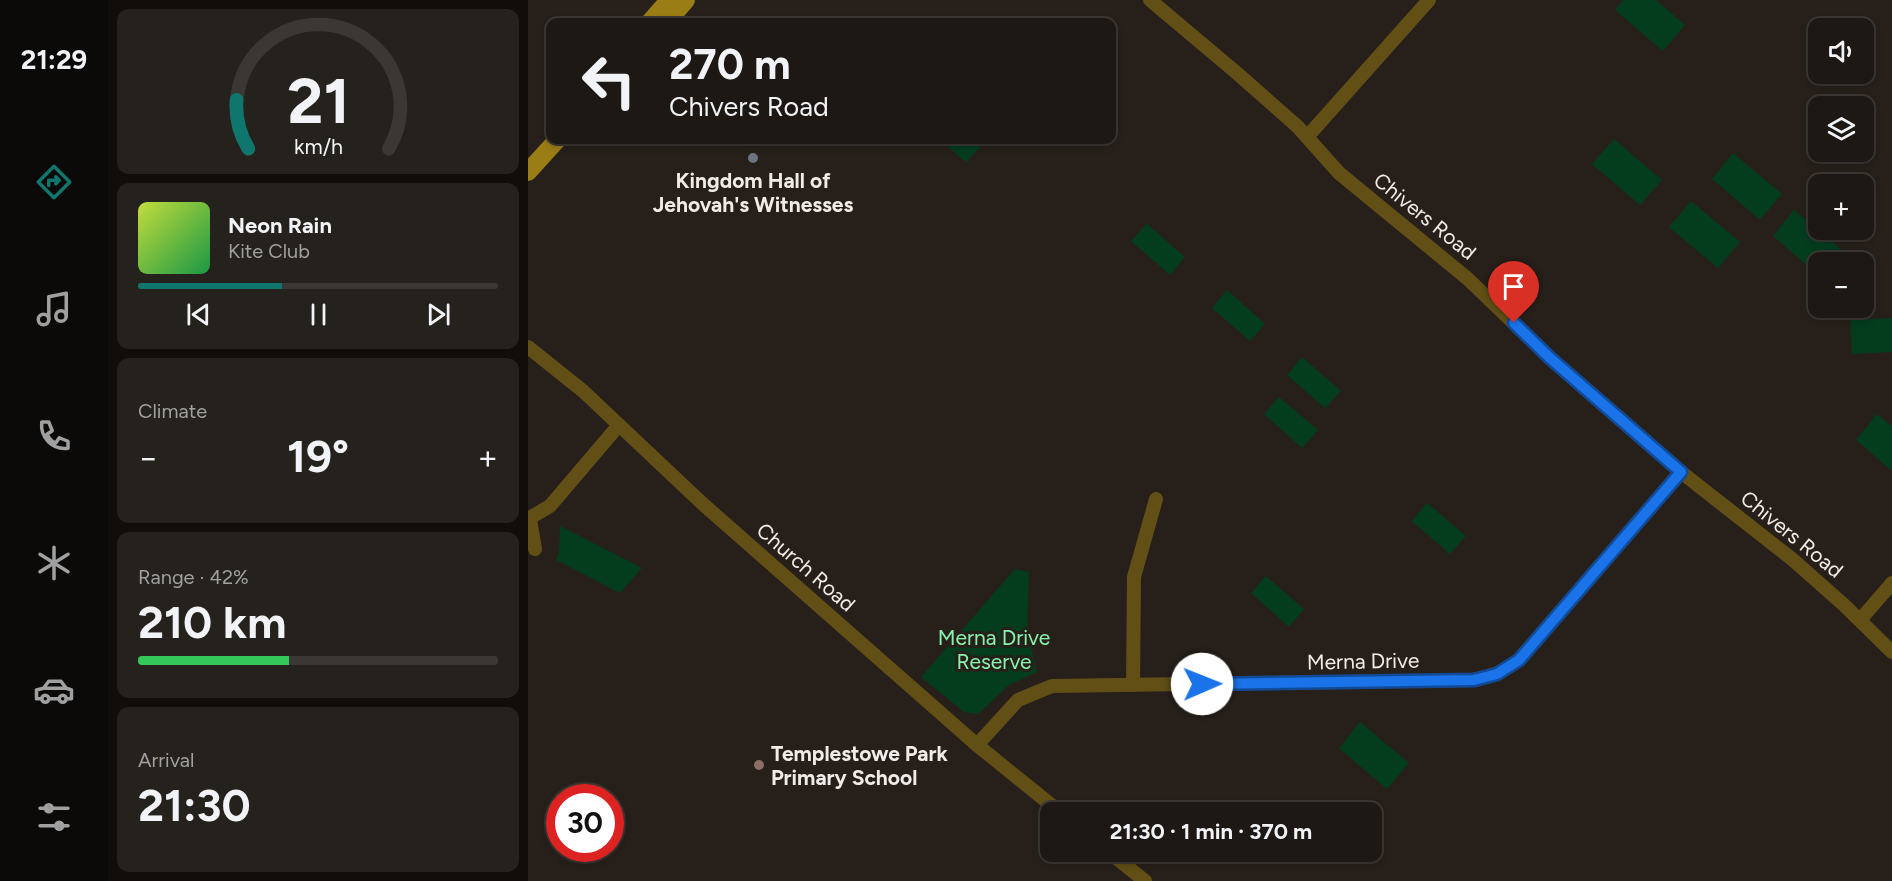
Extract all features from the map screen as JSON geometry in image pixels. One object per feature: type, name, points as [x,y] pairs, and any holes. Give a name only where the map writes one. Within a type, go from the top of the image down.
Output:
[{"type":"main road","points":[[653,18],[669,0]]},
{"type":"main road","points":[[670,18],[686,0]]},
{"type":"main road","points":[[528,153],[546,134]]},
{"type":"main road","points":[[528,172],[553,144]]},
{"type":"street","name":"Chivers Road","points":[[1150,0],[1238,74],[1307,137],[1339,173],[1444,258],[1550,358],[1681,472],[1792,559],[1892,652]]},
{"type":"street","points":[[1307,137],[1429,0]]},
{"type":"street","name":"Church Road","points":[[528,347],[583,391],[704,505],[977,745],[1047,802]]},
{"type":"street","points":[[535,549],[529,520],[550,506],[619,425]]},
{"type":"street","name":"Merna Drive","points":[[977,745],[1018,700],[1052,687],[1474,680],[1497,674],[1519,660],[1681,472]]},
{"type":"street","points":[[1133,685],[1134,577],[1156,499]]},
{"type":"street","points":[[1860,620],[1892,583]]},
{"type":"street","points":[[1121,862],[1145,881]]},
{"type":"green space","points":[[1623,0],[1656,0],[1685,25],[1663,51],[1615,10]]},
{"type":"green space","points":[[1614,139],[1662,180],[1640,205],[1592,164]]},
{"type":"green space","points":[[945,144],[982,145],[966,162]]},
{"type":"green space","points":[[1733,153],[1782,194],[1760,220],[1712,179]]},
{"type":"green space","points":[[1691,201],[1740,242],[1718,268],[1669,227]]},
{"type":"green space","points":[[1794,210],[1808,222],[1808,240],[1830,240],[1843,251],[1808,252],[1808,266],[1773,236]]},
{"type":"green space","points":[[1147,224],[1185,257],[1170,275],[1131,241]]},
{"type":"green space","points":[[1227,290],[1265,324],[1250,341],[1212,308]]},
{"type":"green space","points":[[1892,318],[1892,352],[1852,354],[1850,320]]},
{"type":"green space","points":[[1302,357],[1341,391],[1325,408],[1287,375]]},
{"type":"green space","points":[[1279,397],[1318,430],[1302,448],[1264,414]]},
{"type":"green space","points":[[1877,414],[1892,426],[1892,471],[1856,440]]},
{"type":"green space","points":[[1427,503],[1466,536],[1450,554],[1412,521]]},
{"type":"green space","points":[[560,526],[642,568],[620,593],[556,560],[559,552]]},
{"type":"green space","name":"Merna Drive Reserve","points":[[1015,569],[1029,572],[1027,631],[1037,672],[1009,685],[978,714],[964,712],[921,677]]},
{"type":"green space","points":[[1266,576],[1304,609],[1289,627],[1251,593]]},
{"type":"green space","points":[[1360,722],[1409,763],[1387,789],[1339,748]]},
{"type":"place","name":"Kingdom Hall of Jehovah's Witnesses","points":[[753,158]]},
{"type":"place","name":"Templestowe Park Primary School","points":[[759,765]]},
{"type":"route","points":[[1202,684],[1474,680],[1497,674],[1519,660],[1681,472],[1550,358],[1514,323]]}]
